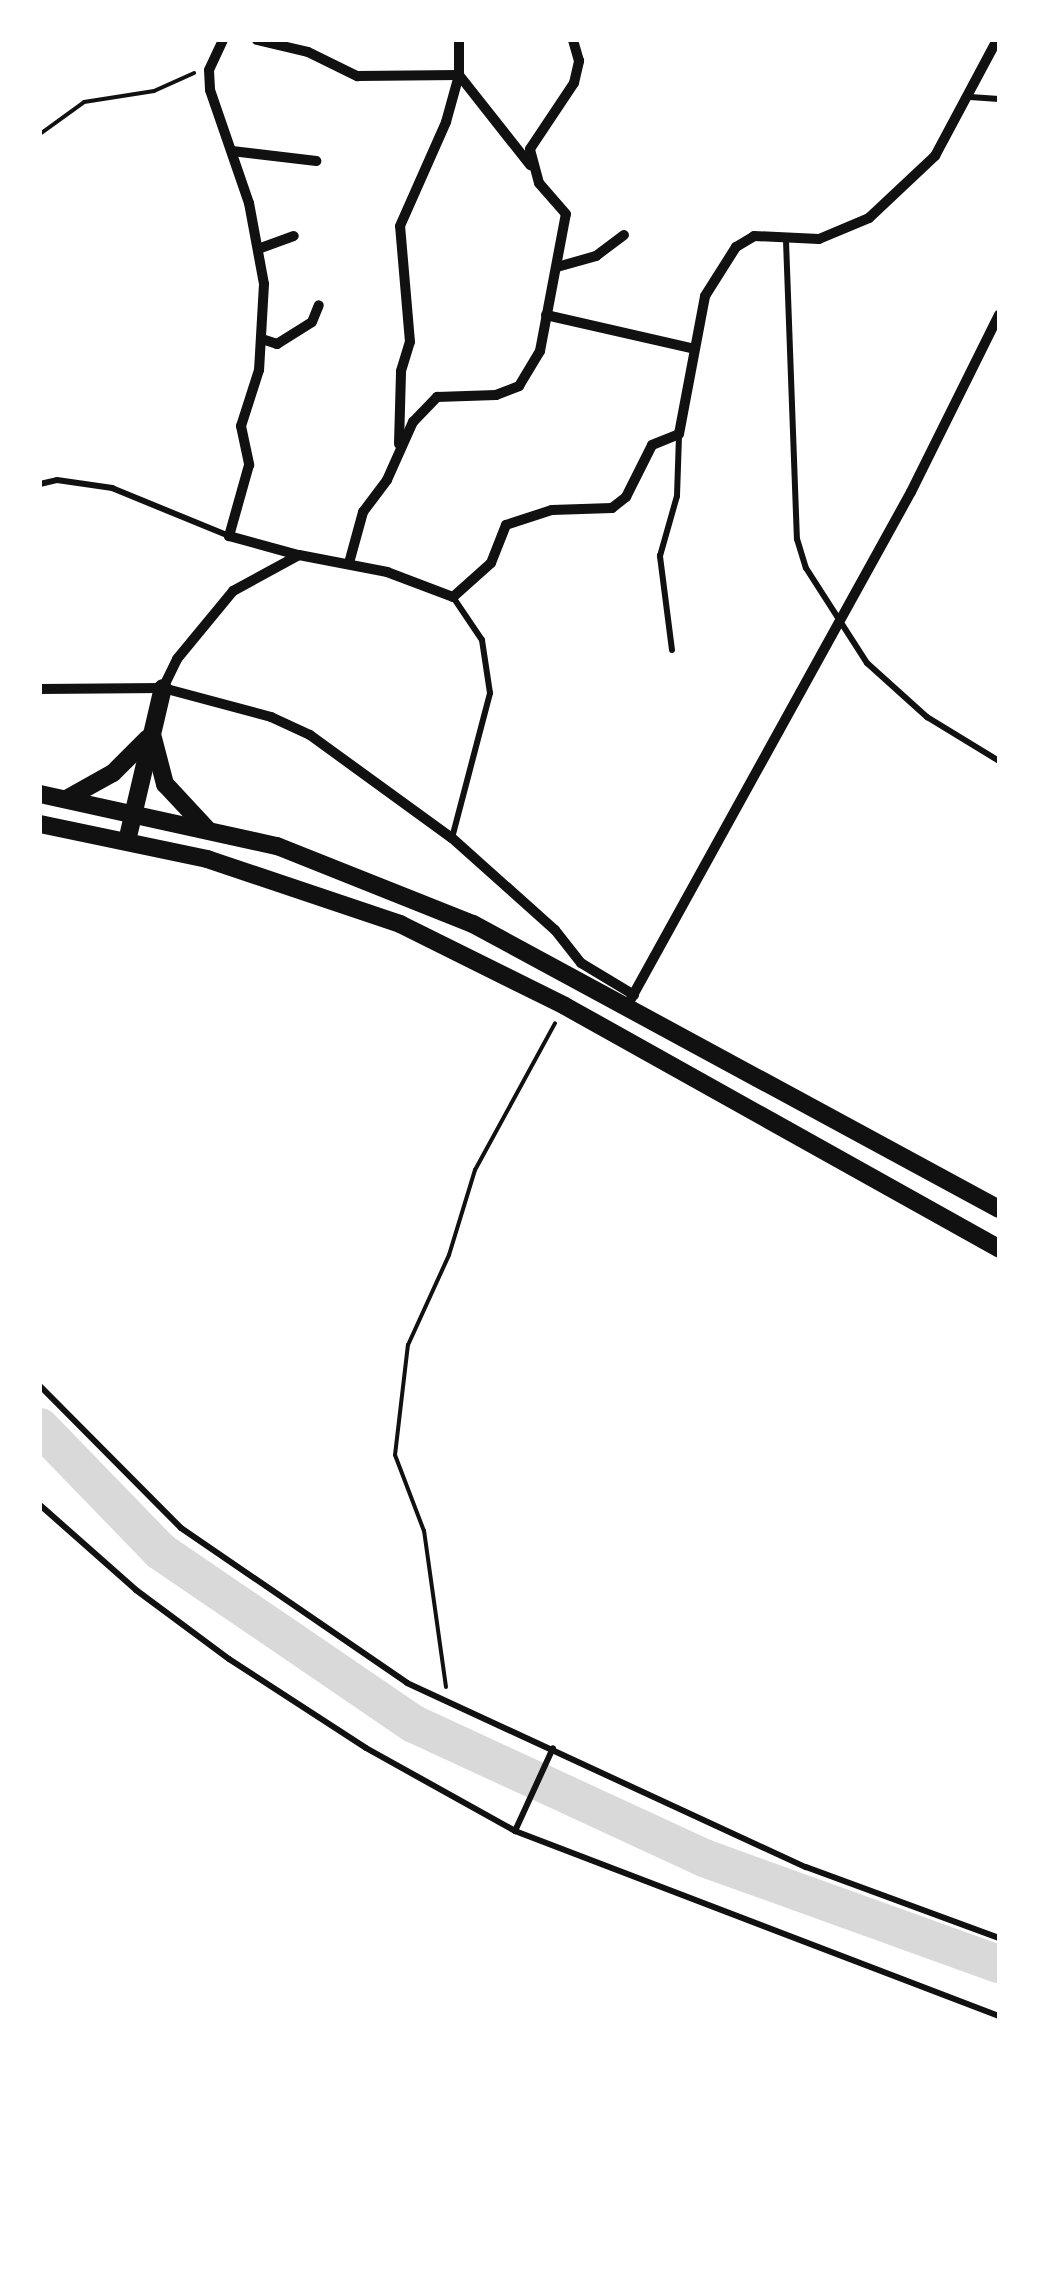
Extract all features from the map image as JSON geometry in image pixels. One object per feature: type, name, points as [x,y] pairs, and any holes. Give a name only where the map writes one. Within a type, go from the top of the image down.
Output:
[{"type":"main road","points":[[127,841],[163,688]]},
{"type":"main road","points":[[68,798],[114,773],[152,734]]},
{"type":"main road","points":[[152,734],[165,784],[208,829]]},
{"type":"main road","points":[[40,794],[134,811],[277,846],[412,898],[630,1001],[999,1209]]},
{"type":"main road","points":[[40,824],[127,841],[281,881],[400,924],[565,1006],[999,1249]]},
{"type":"street","points":[[222,40],[209,70],[258,249],[262,339],[241,426],[249,464],[229,536],[300,555],[349,562],[453,597],[474,586],[490,563],[506,526],[552,510],[612,508],[626,497],[652,444],[679,434],[691,348],[705,296],[736,247],[754,236],[819,239],[869,218],[923,170],[970,97],[997,40]]},
{"type":"street","points":[[257,40],[308,52],[357,76],[459,74]]},
{"type":"street","points":[[398,450],[401,372],[410,342],[400,226],[446,122],[459,74],[459,40]]},
{"type":"street","points":[[530,166],[540,130],[574,83],[579,61],[573,40]]},
{"type":"street","points":[[349,562],[350,542],[398,450],[437,397],[496,395],[519,386],[540,351],[566,214],[459,74]]},
{"type":"street","points":[[232,151],[316,160]]},
{"type":"street","points":[[557,267],[596,256],[624,235]]},
{"type":"street","points":[[258,249],[294,236]]},
{"type":"street","points":[[262,339],[277,344],[312,322],[319,305]]},
{"type":"street","points":[[546,315],[691,348]]},
{"type":"street","points":[[40,689],[163,688],[271,717],[310,735],[452,838],[554,930],[581,963],[630,1001],[841,620],[999,315]]},
{"type":"street","points":[[163,688],[177,659],[233,591],[300,555]]},
{"type":"lane","points":[[970,97],[999,99]]},
{"type":"lane","points":[[786,240],[797,538],[806,568],[867,663],[898,693],[999,761]]},
{"type":"lane","points":[[672,650],[660,556],[677,496],[679,434]]},
{"type":"lane","points":[[40,484],[58,480],[112,488],[229,536]]},
{"type":"lane","points":[[452,838],[490,693],[482,640],[453,597]]},
{"type":"lane","points":[[40,1386],[208,1549],[407,1683],[806,1867],[999,1938]]},
{"type":"lane","points":[[40,1505],[136,1590],[229,1658],[366,1748],[515,1831],[999,2016]]},
{"type":"lane","points":[[515,1831],[553,1748]]},
{"type":"path","points":[[40,134],[84,102],[154,91],[209,70]]},
{"type":"path","points":[[448,1702],[424,1530],[395,1455],[408,1345],[449,1255],[476,1170],[565,1006]]},
{"type":"waterway","points":[[40,1427],[160,1551],[414,1724],[704,1858],[999,1964]]}]
